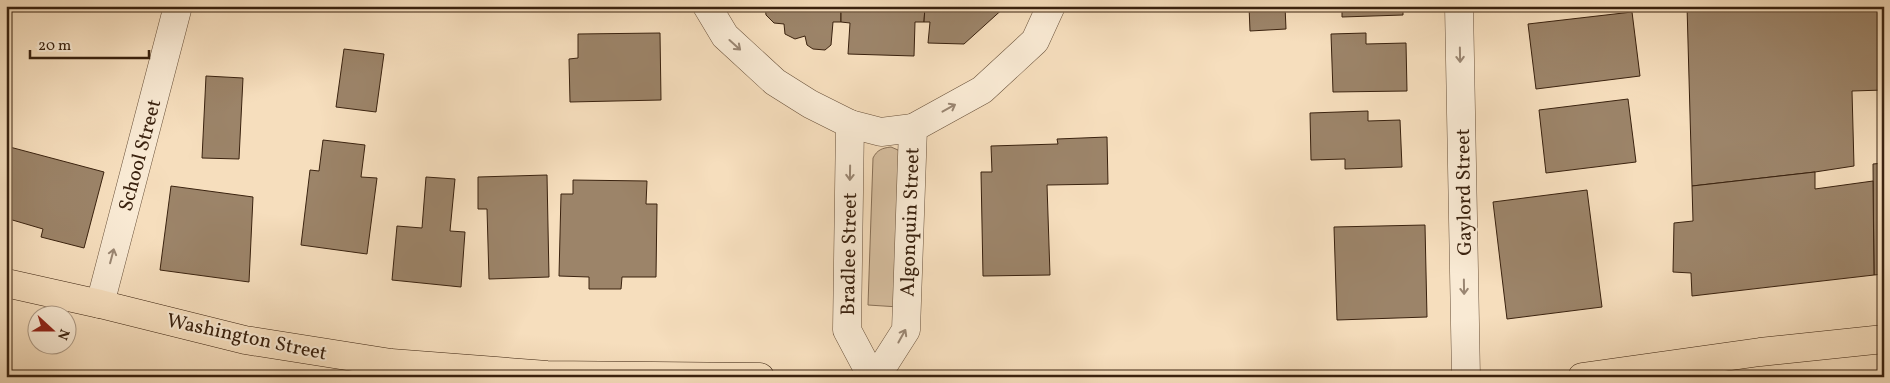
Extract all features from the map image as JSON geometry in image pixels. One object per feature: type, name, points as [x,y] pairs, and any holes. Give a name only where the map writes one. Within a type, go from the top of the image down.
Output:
[{"type":"main road","name":"Washington Street","points":[[6,283],[245,340],[391,363],[547,375],[760,377]]},
{"type":"main road","points":[[1582,377],[1760,352],[1884,339]]},
{"type":"street","name":"School Street","points":[[100,304],[178,6]]},
{"type":"street","points":[[706,6],[725,36],[775,82],[810,104],[850,124],[881,132],[912,128]]},
{"type":"street","name":"Algonquin Street","points":[[874,377],[906,330],[912,128],[982,90],[1035,41],[1051,6]]},
{"type":"street","name":"Gaylord Street","points":[[1459,6],[1466,377]]},
{"type":"street","name":"Bradlee Street","points":[[850,124],[847,330],[874,377]]},
{"type":"shaded area","points":[[891,147],[898,150],[902,157],[899,307],[868,305],[873,158],[880,150]]},
{"type":"building","points":[[102,6],[117,6],[115,11]]},
{"type":"building","points":[[765,6],[841,6],[841,22],[833,22],[831,45],[825,50],[813,49],[807,45],[805,36],[795,39],[785,34],[784,24],[774,23],[766,15]]},
{"type":"building","points":[[841,6],[925,6],[924,22],[915,22],[914,56],[848,54],[850,23],[841,22]]},
{"type":"building","points":[[925,6],[1006,6],[964,44],[928,43],[930,22],[924,22]]},
{"type":"building","points":[[1249,6],[1285,6],[1286,29],[1250,31]]},
{"type":"building","points":[[1323,6],[1403,6],[1403,15],[1342,17],[1342,8],[1323,8]]},
{"type":"building","points":[[1687,6],[1884,6],[1884,90],[1852,91],[1854,166],[1692,186]]},
{"type":"building","points":[[1632,12],[1640,76],[1536,89],[1528,24]]},
{"type":"building","points":[[660,33],[661,100],[570,102],[569,59],[578,58],[578,34]]},
{"type":"building","points":[[1366,33],[1366,44],[1406,43],[1407,91],[1333,92],[1331,34]]},
{"type":"building","points":[[344,49],[384,54],[376,112],[336,107]]},
{"type":"building","points":[[206,76],[243,78],[239,159],[202,158]]},
{"type":"building","points":[[1628,99],[1636,162],[1546,173],[1539,110]]},
{"type":"building","points":[[1368,111],[1368,121],[1400,120],[1402,167],[1345,169],[1345,159],[1311,160],[1310,113]]},
{"type":"building","points":[[1107,137],[1108,184],[1047,185],[1050,275],[983,276],[981,172],[992,172],[991,146],[1058,144],[1057,139]]},
{"type":"building","points":[[323,140],[365,145],[361,177],[377,178],[367,254],[301,245],[310,170],[319,171]]},
{"type":"building","points":[[6,146],[104,172],[84,248],[41,237],[43,229],[9,219],[6,228]]},
{"type":"building","points":[[1884,163],[1884,274],[1874,275],[1873,164]]},
{"type":"building","points":[[1815,172],[1815,189],[1873,181],[1874,275],[1692,296],[1691,273],[1673,272],[1674,223],[1693,221],[1692,186]]},
{"type":"building","points":[[547,175],[549,277],[489,279],[487,209],[478,209],[478,177]]},
{"type":"building","points":[[426,177],[455,179],[450,231],[465,232],[461,287],[392,280],[397,226],[422,228]]},
{"type":"building","points":[[573,180],[647,181],[646,204],[657,204],[656,277],[622,277],[621,289],[589,289],[589,277],[559,276],[561,194],[573,194]]},
{"type":"building","points":[[171,186],[253,197],[249,282],[160,270]]},
{"type":"building","points":[[1587,190],[1602,307],[1507,319],[1493,202]]},
{"type":"building","points":[[1425,225],[1427,317],[1337,320],[1334,227]]},
{"type":"building","points":[[6,373],[23,377],[6,377]]}]
